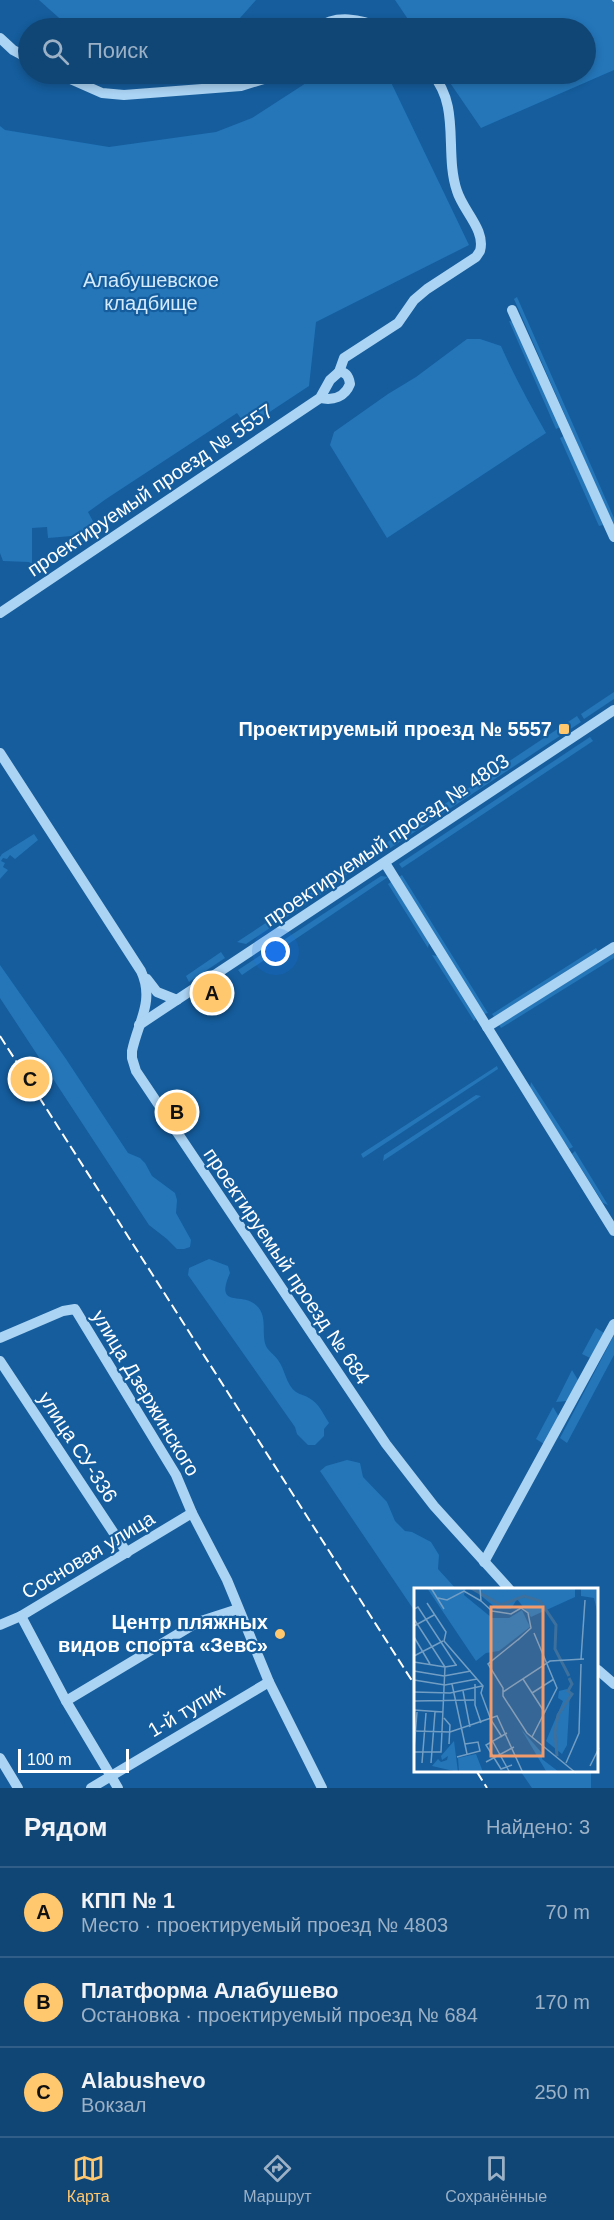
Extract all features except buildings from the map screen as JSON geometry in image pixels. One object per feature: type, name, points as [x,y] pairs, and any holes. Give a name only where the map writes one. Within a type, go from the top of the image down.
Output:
[{"type":"street","points":[[0,38],[18,53]]},
{"type":"street","points":[[82,84],[102,93],[124,95],[248,84]]},
{"type":"street","points":[[339,372],[344,358],[398,323],[414,300],[476,257],[480,251],[481,236],[460,199],[455,184],[446,96],[441,84]]},
{"type":"street","points":[[512,310],[614,537]]},
{"type":"street","name":"проектируемый проезд № 5557","points":[[0,613],[320,398],[330,380],[339,372],[347,375],[350,384],[348,389],[336,398],[328,400],[320,398]]},
{"type":"street","name":"проектируемый проезд № 4803","points":[[139,1026],[614,710]]},
{"type":"street","name":"проектируемый проезд № 684","points":[[0,753],[141,971],[148,988],[132,1058],[136,1071],[386,1444],[434,1506],[508,1588]]},
{"type":"street","points":[[385,863],[614,1231]]},
{"type":"street","points":[[487,1027],[614,947]]},
{"type":"street","points":[[141,971],[157,992],[177,1000]]},
{"type":"street","name":"улица Дзержинского","points":[[0,1338],[63,1311],[75,1309],[176,1474],[192,1514],[227,1580],[269,1682],[322,1788]]},
{"type":"street","points":[[484,1562],[614,1324]]},
{"type":"street","name":"улица СУ-336","points":[[0,1361],[127,1553]]},
{"type":"street","name":"Сосновая улица","points":[[0,1625],[21,1616],[192,1514]]},
{"type":"street","points":[[66,1701],[198,1622],[238,1609]]},
{"type":"street","points":[[21,1616],[66,1701],[118,1788]]},
{"type":"street","points":[[599,1672],[614,1684]]},
{"type":"street","name":"1-й тупик","points":[[91,1788],[269,1682]]},
{"type":"street","points":[[0,1758],[18,1788]]},
{"type":"green space","points":[[39,0],[256,0],[240,18],[59,18]]},
{"type":"green space","points":[[395,0],[614,0],[614,70],[596,78],[596,18],[407,18]]},
{"type":"green space","name":"Алабушевское кладбище","points":[[305,84],[392,84],[469,245],[316,322],[309,386],[247,427],[237,413],[106,499],[88,512],[94,523],[95,534],[48,538],[47,527],[32,528],[32,564],[3,561],[0,553],[0,126],[5,130],[109,147],[216,132],[252,118]]},
{"type":"green space","points":[[451,84],[582,84],[481,128]]},
{"type":"green space","points":[[517,297],[614,518],[614,527],[514,299]]},
{"type":"green space","points":[[509,321],[513,322],[560,427],[556,429]]},
{"type":"green space","points":[[467,339],[480,339],[501,346],[546,433],[387,538],[330,445],[334,432],[416,377]]},
{"type":"green space","points":[[564,436],[603,525],[599,526],[560,438]]},
{"type":"green space","points":[[614,692],[614,699],[584,719],[581,714]]},
{"type":"green space","points":[[577,716],[581,722],[389,849],[386,843]]},
{"type":"green space","points":[[590,737],[593,741],[402,868],[399,864]]},
{"type":"green space","points":[[34,834],[38,840],[15,859],[10,855],[7,859],[3,858],[1,861],[5,863],[3,867],[8,870],[0,879],[0,857],[2,854]]},
{"type":"green space","points":[[347,869],[348,872],[344,879],[246,944],[237,942]]},
{"type":"green space","points":[[402,875],[488,1013],[484,1014],[399,877]]},
{"type":"green space","points":[[381,876],[388,877],[242,975],[238,970]]},
{"type":"green space","points":[[391,882],[429,943],[428,948],[388,884]]},
{"type":"green space","points":[[596,948],[598,951],[494,1017],[492,1014]]},
{"type":"green space","points":[[221,952],[225,958],[189,982],[186,976]]},
{"type":"green space","points":[[614,953],[614,958],[501,1028],[499,1025]]},
{"type":"green space","points":[[432,955],[437,956],[476,1019],[474,1021]]},
{"type":"green space","points":[[0,965],[128,1153],[140,1158],[152,1176],[175,1193],[176,1213],[191,1240],[190,1247],[177,1249],[149,1225],[0,998]]},
{"type":"green space","points":[[497,1066],[498,1069],[363,1158],[361,1154]]},
{"type":"green space","points":[[531,1082],[573,1147],[569,1149],[530,1088]]},
{"type":"green space","points":[[476,1095],[481,1096],[383,1161],[384,1155]]},
{"type":"green space","points":[[575,1151],[608,1205],[603,1203],[572,1154]]},
{"type":"green space","points":[[209,1259],[228,1266],[230,1273],[226,1292],[228,1296],[251,1302],[257,1306],[262,1315],[268,1350],[277,1358],[293,1389],[316,1403],[329,1423],[324,1429],[324,1436],[315,1445],[308,1445],[297,1434],[295,1427],[188,1275],[189,1268]]},
{"type":"green space","points":[[596,1328],[604,1333],[590,1358],[582,1354]]},
{"type":"green space","points":[[614,1335],[614,1355],[567,1443],[560,1438]]},
{"type":"green space","points":[[572,1370],[578,1380],[567,1401],[556,1402]]},
{"type":"green space","points":[[553,1407],[559,1417],[544,1444],[536,1439]]},
{"type":"green space","points":[[347,1460],[360,1463],[363,1477],[387,1502],[395,1521],[405,1531],[412,1532],[431,1542],[439,1555],[438,1569],[455,1588],[414,1588],[414,1610],[320,1471],[326,1466]]},
{"type":"green space","points":[[522,1773],[591,1773],[591,1788],[532,1788]]},
{"type":"railway","points":[[0,1036],[414,1684]]},
{"type":"railway","points":[[478,1773],[487,1788]]},
{"type":"place","name":"Проектируемый проезд № 5557","points":[[564,729]]},
{"type":"place","name":"КПП № 1","points":[[212,993]]},
{"type":"place","name":"Alabushevo","points":[[30,1079]]},
{"type":"place","name":"Платформа Алабушево","points":[[177,1112]]},
{"type":"place","name":"Центр пляжных видов спорта «Зевс»","points":[[280,1634]]}]
